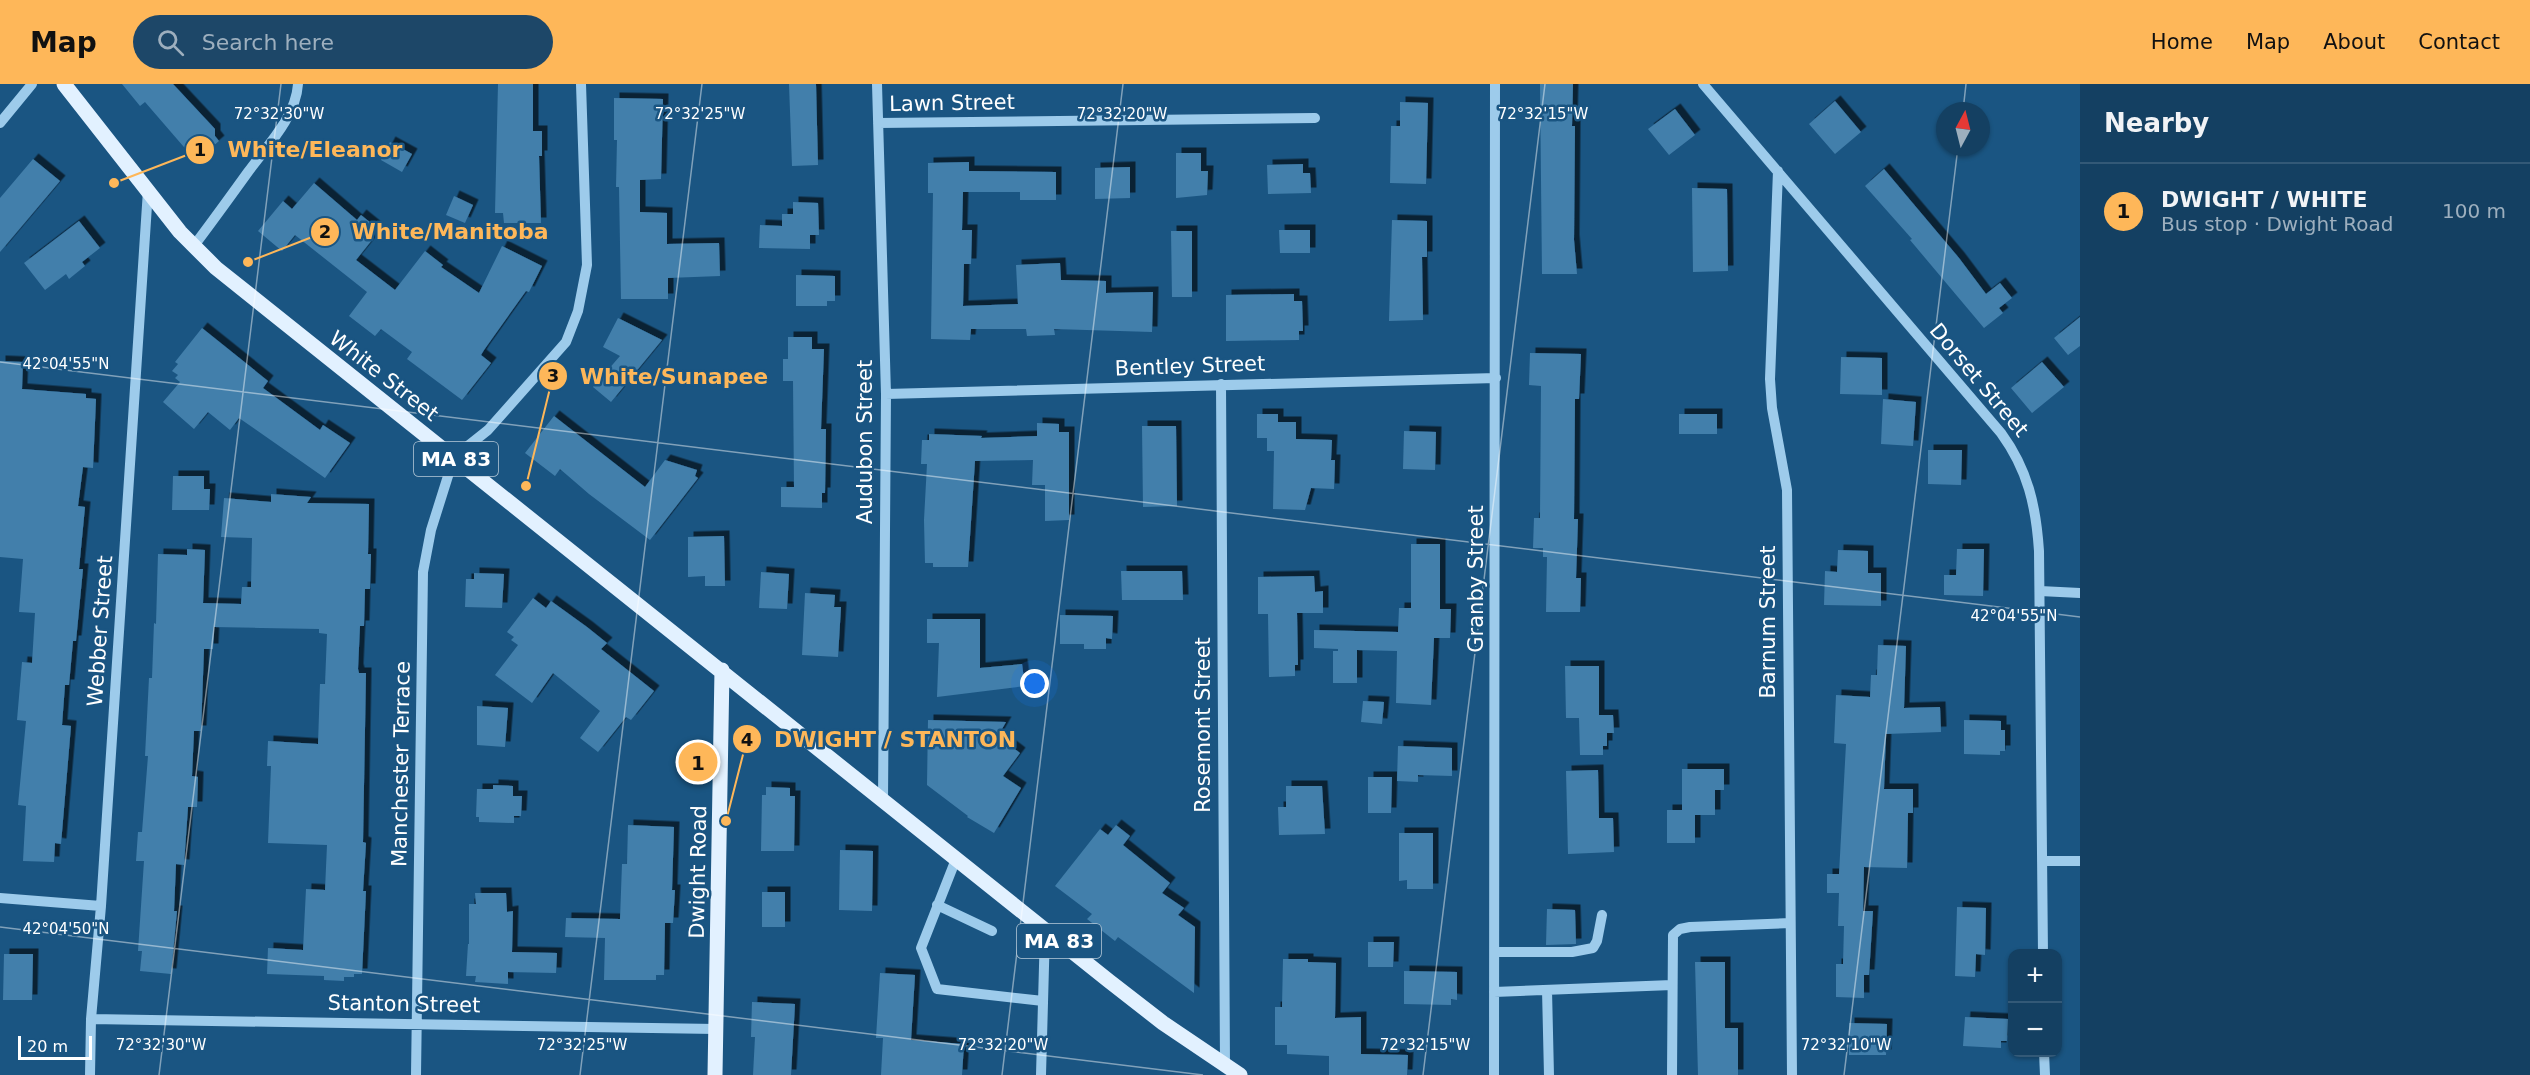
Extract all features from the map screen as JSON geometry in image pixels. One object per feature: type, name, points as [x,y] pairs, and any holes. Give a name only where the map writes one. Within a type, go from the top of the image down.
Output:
[{"type":"main road","name":"White Street","points":[[64,84],[193,247],[266,309],[722,670],[883,801]]},
{"type":"main road","name":"Dwight Road","points":[[715,1075],[722,670]]},
{"type":"main road","name":"MA 83","points":[[883,801],[1163,1023],[1240,1075]]},
{"type":"street","points":[[0,123],[32,84]]},
{"type":"street","points":[[193,247],[276,133],[297,97],[298,84]]},
{"type":"street","points":[[454,458],[488,430],[566,342],[578,312],[588,265],[581,84]]},
{"type":"street","name":"Audubon Street","points":[[877,84],[886,394],[883,801]]},
{"type":"street","name":"Granby Street","points":[[1494,84],[1496,378],[1494,1075]]},
{"type":"street","name":"Dorset Street","points":[[1703,84],[2014,451],[2028,480],[2035,505],[2040,551],[2043,949]]},
{"type":"street","name":"Lawn Street","points":[[878,123],[1315,118]]},
{"type":"street","name":"Barnum Street","points":[[1778,171],[1770,379],[1787,490],[1792,1075]]},
{"type":"street","name":"Webber Street","points":[[90,1075],[91,1019],[101,906],[148,189]]},
{"type":"street","name":"Bentley Street","points":[[886,394],[1496,378]]},
{"type":"street","name":"Rosemont Street","points":[[1221,384],[1225,1066]]},
{"type":"street","name":"Manchester Terrace","points":[[416,1075],[423,572],[431,530],[454,458]]},
{"type":"street","points":[[2040,591],[2080,593]]},
{"type":"street","points":[[956,859],[921,948],[937,989],[1043,1001]]},
{"type":"street","points":[[2042,861],[2080,861]]},
{"type":"street","points":[[0,898],[101,906]]},
{"type":"street","points":[[937,905],[992,931]]},
{"type":"street","points":[[1495,952],[1572,952],[1593,948],[1597,941],[1602,915]]},
{"type":"street","points":[[1672,1075],[1672,935],[1680,929],[1790,923]]},
{"type":"street","points":[[1041,1075],[1045,930]]},
{"type":"street","points":[[1494,992],[1672,985]]},
{"type":"street","points":[[1547,990],[1549,1075]]},
{"type":"street","name":"Stanton Street","points":[[91,1019],[716,1029]]},
{"type":"street","points":[[2044,1057],[2045,1075]]},
{"type":"building","points":[[122,84],[173,84],[215,129],[215,136],[219,141],[196,161],[145,102],[140,106]]},
{"type":"building","points":[[498,84],[533,84],[533,131],[542,131],[542,156],[539,156],[541,223],[504,223],[503,213],[495,213]]},
{"type":"building","points":[[789,84],[816,84],[818,165],[792,166]]},
{"type":"building","points":[[1540,84],[1573,84],[1574,240],[1577,274],[1542,274]]},
{"type":"building","points":[[614,98],[663,99],[661,179],[640,180],[640,212],[667,213],[667,244],[719,243],[720,276],[668,278],[668,299],[621,299],[619,187],[616,187],[617,140],[614,140]]},
{"type":"building","points":[[1835,101],[1861,132],[1835,154],[1809,124]]},
{"type":"building","points":[[1400,102],[1428,103],[1426,184],[1390,183],[1391,126],[1400,126]]},
{"type":"building","points":[[1675,109],[1695,135],[1669,155],[1648,129]]},
{"type":"building","points":[[390,142],[412,154],[402,172],[381,160]]},
{"type":"building","points":[[1176,153],[1201,153],[1201,171],[1208,171],[1207,195],[1176,198]]},
{"type":"building","points":[[33,159],[60,181],[0,252],[0,198]]},
{"type":"building","points":[[969,162],[969,171],[1056,172],[1056,200],[1020,200],[1020,192],[963,192],[962,230],[972,230],[971,264],[964,264],[963,306],[1018,304],[1016,265],[1060,263],[1061,280],[1106,281],[1106,293],[1153,292],[1152,332],[1054,329],[1055,335],[1027,336],[1026,329],[971,329],[970,340],[931,339],[933,193],[928,193],[928,163]]},
{"type":"building","points":[[1303,164],[1303,173],[1310,173],[1311,193],[1268,194],[1267,165]]},
{"type":"building","points":[[1130,167],[1130,198],[1095,199],[1095,168]]},
{"type":"building","points":[[1884,169],[1959,258],[1986,294],[2000,283],[2012,298],[1999,308],[2003,313],[1984,328],[1910,240],[1912,239],[1865,186]]},
{"type":"building","points":[[314,183],[357,220],[361,215],[377,228],[369,238],[372,240],[356,260],[395,290],[425,251],[443,265],[441,267],[479,293],[502,246],[542,266],[529,292],[526,291],[481,355],[491,363],[462,400],[407,359],[412,352],[381,329],[375,336],[349,316],[367,292],[295,235],[282,251],[258,231],[283,201],[292,209]]},
{"type":"building","points":[[1692,188],[1727,189],[1728,271],[1693,272]]},
{"type":"building","points":[[454,196],[473,205],[465,223],[446,215]]},
{"type":"building","points":[[793,202],[818,203],[819,235],[810,235],[810,249],[759,248],[760,225],[782,226],[782,214],[793,214]]},
{"type":"building","points":[[1392,220],[1427,221],[1427,257],[1422,257],[1423,320],[1389,321]]},
{"type":"building","points":[[79,221],[100,248],[82,262],[85,266],[69,279],[66,274],[45,290],[24,263]]},
{"type":"building","points":[[1279,230],[1310,230],[1310,253],[1280,253]]},
{"type":"building","points":[[1171,231],[1192,231],[1192,297],[1172,297]]},
{"type":"building","points":[[796,275],[835,276],[835,301],[827,301],[827,306],[796,306]]},
{"type":"building","points":[[1294,294],[1294,301],[1302,301],[1303,331],[1299,331],[1299,340],[1226,341],[1226,295]]},
{"type":"building","points":[[2080,317],[2080,346],[2068,355],[2054,338]]},
{"type":"building","points":[[618,318],[662,340],[611,402],[593,387],[620,356],[603,347]]},
{"type":"building","points":[[202,328],[268,381],[263,388],[320,430],[323,425],[350,443],[325,478],[239,418],[230,430],[208,412],[194,429],[163,402],[180,382],[175,378],[178,375],[172,371],[178,364],[175,362]]},
{"type":"building","points":[[788,337],[812,337],[812,349],[824,349],[821,429],[826,429],[825,493],[822,493],[822,508],[781,507],[781,487],[794,487],[793,381],[783,381],[783,359],[788,359]]},
{"type":"building","points":[[1530,353],[1581,354],[1579,399],[1575,399],[1574,519],[1578,519],[1576,578],[1581,578],[1580,612],[1546,612],[1547,557],[1543,557],[1543,548],[1533,548],[1534,518],[1540,518],[1541,386],[1529,385]]},
{"type":"building","points":[[1841,357],[1882,358],[1882,395],[1840,394]]},
{"type":"building","points":[[0,361],[23,362],[22,389],[86,394],[86,398],[96,399],[93,468],[83,467],[78,506],[85,507],[79,569],[83,569],[76,641],[73,641],[69,685],[65,685],[62,725],[71,726],[61,844],[55,843],[54,862],[23,861],[26,806],[18,805],[26,721],[17,720],[22,662],[32,663],[35,613],[19,612],[23,559],[0,557]]},
{"type":"building","points":[[2042,362],[2064,387],[2032,413],[2011,388]]},
{"type":"building","points":[[1883,399],[1916,402],[1913,446],[1881,444]]},
{"type":"building","points":[[1257,414],[1278,414],[1278,422],[1296,422],[1296,439],[1332,440],[1331,460],[1335,460],[1334,489],[1311,488],[1305,510],[1273,509],[1274,451],[1267,451],[1267,438],[1257,438]]},
{"type":"building","points":[[1679,414],[1717,414],[1717,434],[1679,434]]},
{"type":"building","points":[[554,416],[645,487],[665,460],[697,470],[695,476],[698,478],[650,540],[560,469],[555,476],[525,453]]},
{"type":"building","points":[[1037,423],[1059,424],[1059,432],[1069,432],[1069,520],[1045,521],[1045,485],[1032,485],[1033,460],[975,461],[968,567],[933,567],[933,563],[925,563],[924,520],[927,464],[921,464],[922,440],[929,440],[929,434],[982,436],[981,438],[1037,436]]},
{"type":"building","points":[[1142,426],[1176,426],[1177,506],[1143,507]]},
{"type":"building","points":[[1404,431],[1436,432],[1435,470],[1403,469]]},
{"type":"building","points":[[1928,450],[1962,450],[1961,485],[1928,484]]},
{"type":"building","points":[[173,476],[204,476],[204,489],[210,489],[209,510],[172,510]]},
{"type":"building","points":[[271,494],[311,497],[307,503],[369,504],[370,589],[365,589],[364,626],[360,626],[358,669],[359,673],[366,673],[363,842],[366,843],[363,891],[366,891],[362,974],[344,977],[344,981],[324,980],[324,976],[267,974],[268,948],[303,950],[306,889],[325,890],[327,845],[268,843],[271,766],[267,766],[268,741],[318,744],[320,684],[325,684],[327,634],[319,633],[319,629],[214,627],[213,649],[204,649],[201,731],[194,731],[192,776],[198,777],[197,807],[188,807],[184,865],[176,864],[174,911],[177,911],[171,974],[140,971],[142,951],[138,951],[144,861],[136,861],[138,832],[142,832],[148,756],[145,756],[149,678],[152,678],[154,623],[156,624],[158,554],[187,555],[187,549],[205,550],[203,603],[241,604],[242,587],[251,587],[252,538],[221,537],[224,498],[271,502]]},
{"type":"building","points":[[724,536],[725,586],[705,586],[705,576],[688,577],[688,537]]},
{"type":"building","points":[[1411,544],[1440,544],[1440,609],[1451,609],[1450,638],[1434,638],[1431,705],[1396,703],[1397,651],[1357,650],[1357,683],[1333,683],[1333,651],[1338,651],[1338,649],[1314,648],[1314,630],[1398,632],[1399,608],[1411,608]]},
{"type":"building","points":[[1957,549],[1984,549],[1983,596],[1944,595],[1944,575],[1956,575]]},
{"type":"building","points":[[1838,550],[1868,551],[1868,573],[1881,573],[1881,606],[1824,605],[1825,571],[1837,572]]},
{"type":"building","points":[[1121,571],[1182,571],[1183,600],[1122,600]]},
{"type":"building","points":[[761,572],[789,574],[787,609],[759,608]]},
{"type":"building","points":[[474,573],[504,574],[502,608],[465,607],[466,579],[474,579]]},
{"type":"building","points":[[1314,576],[1315,592],[1323,591],[1323,613],[1297,613],[1298,665],[1295,665],[1295,676],[1269,677],[1268,614],[1258,614],[1258,577]]},
{"type":"building","points":[[805,593],[835,595],[834,607],[841,607],[838,657],[802,655]]},
{"type":"building","points":[[533,598],[546,608],[551,601],[587,627],[607,643],[601,649],[654,691],[631,720],[626,717],[598,752],[580,738],[600,711],[553,673],[532,703],[495,675],[518,645],[511,640],[514,637],[507,632]]},
{"type":"building","points":[[1060,615],[1113,616],[1112,639],[1106,638],[1106,649],[1084,649],[1084,644],[1060,644]]},
{"type":"building","points":[[927,619],[980,619],[980,668],[1022,664],[1025,686],[937,697],[939,643],[927,643]]},
{"type":"building","points":[[1878,645],[1906,646],[1904,708],[1940,707],[1941,732],[1886,734],[1884,789],[1913,789],[1913,813],[1908,813],[1907,868],[1864,867],[1863,911],[1873,911],[1869,975],[1864,975],[1864,998],[1836,997],[1836,964],[1843,964],[1844,926],[1838,926],[1839,893],[1827,893],[1827,874],[1839,874],[1846,744],[1834,743],[1836,695],[1870,697],[1871,675],[1877,675]]},
{"type":"building","points":[[1565,666],[1599,666],[1599,715],[1613,715],[1614,733],[1607,733],[1607,746],[1603,746],[1603,755],[1580,755],[1579,718],[1566,718]]},
{"type":"building","points":[[1363,701],[1384,702],[1382,724],[1361,722]]},
{"type":"building","points":[[477,706],[508,708],[505,747],[477,745]]},
{"type":"building","points":[[928,720],[1006,722],[998,736],[1020,753],[1003,776],[1021,788],[994,833],[967,817],[927,785]]},
{"type":"building","points":[[1964,720],[2001,721],[2001,730],[2005,730],[2005,751],[2000,751],[2000,755],[1964,754]]},
{"type":"building","points":[[1398,746],[1452,748],[1452,776],[1418,775],[1418,782],[1397,781]]},
{"type":"building","points":[[1682,769],[1724,769],[1724,790],[1715,790],[1715,815],[1695,815],[1695,843],[1667,843],[1667,810],[1682,810]]},
{"type":"building","points":[[1598,770],[1599,818],[1613,818],[1614,852],[1568,854],[1566,771]]},
{"type":"building","points":[[1368,777],[1392,777],[1391,813],[1368,813]]},
{"type":"building","points":[[493,785],[513,786],[513,796],[522,796],[521,816],[514,816],[514,823],[479,822],[479,817],[476,817],[477,789],[493,789]]},
{"type":"building","points":[[1286,786],[1322,786],[1325,834],[1279,835],[1278,807],[1286,807]]},
{"type":"building","points":[[766,787],[790,788],[790,796],[795,796],[794,851],[761,851],[762,795],[766,795]]},
{"type":"building","points":[[628,825],[674,827],[673,923],[665,923],[664,975],[656,975],[656,980],[604,980],[605,938],[565,937],[566,918],[620,919],[622,864],[627,864]]},
{"type":"building","points":[[1116,825],[1130,836],[1123,845],[1170,883],[1162,893],[1184,908],[1178,915],[1195,927],[1194,993],[1118,937],[1115,941],[1087,919],[1092,914],[1055,886],[1100,829],[1108,835]]},
{"type":"building","points":[[1399,833],[1433,833],[1433,889],[1407,889],[1407,880],[1399,881]]},
{"type":"building","points":[[840,850],[873,851],[872,911],[839,910]]},
{"type":"building","points":[[762,892],[785,892],[785,927],[762,927]]},
{"type":"building","points":[[475,893],[506,893],[507,912],[513,911],[512,952],[557,953],[556,973],[508,972],[508,984],[475,982],[476,976],[466,976],[469,904],[476,904]]},
{"type":"building","points":[[1957,907],[1986,908],[1985,955],[1976,954],[1975,977],[1955,976]]},
{"type":"building","points":[[1547,909],[1575,910],[1576,944],[1546,945]]},
{"type":"building","points":[[1368,942],[1394,942],[1393,967],[1368,967]]},
{"type":"building","points":[[4,954],[33,954],[32,1000],[3,1000]]},
{"type":"building","points":[[1283,959],[1308,959],[1308,962],[1336,963],[1335,1018],[1361,1017],[1361,1054],[1408,1055],[1407,1075],[1329,1075],[1329,1056],[1287,1054],[1287,1045],[1275,1045],[1275,1007],[1282,1007]]},
{"type":"building","points":[[1695,962],[1725,962],[1725,1028],[1738,1028],[1738,1075],[1698,1075]]},
{"type":"building","points":[[1404,971],[1457,972],[1457,1000],[1451,999],[1451,1005],[1404,1004]]},
{"type":"building","points":[[880,973],[915,975],[911,1040],[964,1044],[962,1075],[881,1075],[883,1038],[876,1038]]},
{"type":"building","points":[[752,1002],[795,1004],[791,1075],[753,1075],[755,1037],[751,1037]]},
{"type":"building","points":[[1965,1017],[2008,1019],[2007,1041],[2001,1041],[2001,1048],[1963,1046]]},
{"type":"building","points":[[1849,1023],[1887,1024],[1886,1055],[1849,1055]]},
{"type":"place","name":"White/Eleanor","points":[[114,183]]},
{"type":"place","name":"White/Manitoba","points":[[248,262]]},
{"type":"place","name":"White/Sunapee","points":[[526,486]]},
{"type":"place","name":"DWIGHT / WHITE","points":[[698,762]]},
{"type":"place","name":"DWIGHT / STANTON","points":[[726,821]]}]
